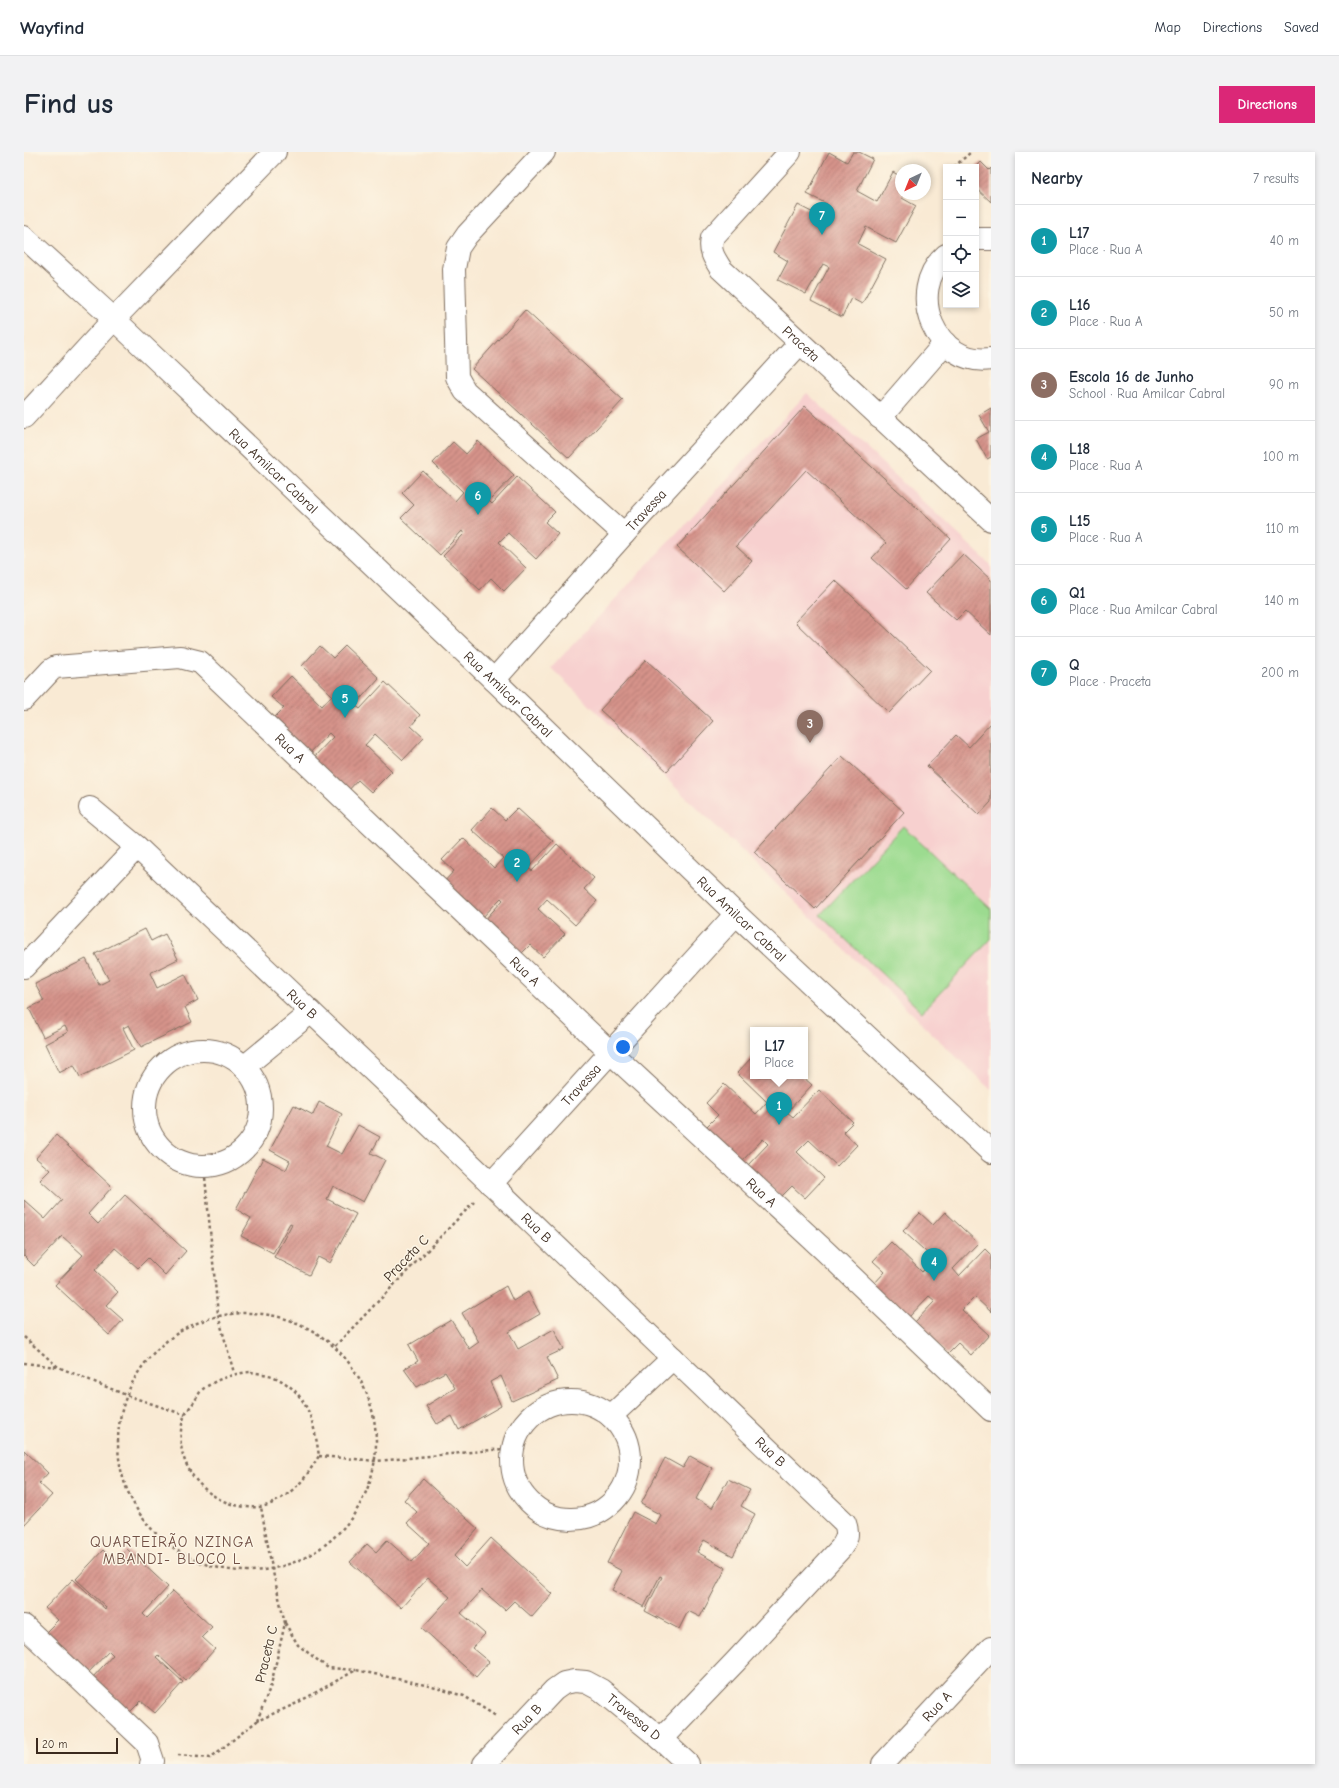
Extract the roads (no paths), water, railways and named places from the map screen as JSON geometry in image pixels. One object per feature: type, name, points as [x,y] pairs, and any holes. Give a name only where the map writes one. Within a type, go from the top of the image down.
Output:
[{"type":"street","points":[[24,417],[114,319],[275,152]]},
{"type":"street","points":[[544,152],[467,235],[458,248],[454,269],[457,377],[466,391],[624,534]]},
{"type":"street","name":"Praceta","points":[[790,152],[712,238],[710,246],[714,258],[722,269],[800,343],[991,520]]},
{"type":"street","name":"Rua Amilcar Cabral","points":[[24,237],[114,319],[494,680],[736,914],[991,1152]]},
{"type":"street","points":[[979,239],[991,239]]},
{"type":"street","points":[[943,258],[939,261],[928,284],[926,304],[932,326],[945,343],[964,356],[991,360]]},
{"type":"street","name":"Travessa","points":[[494,680],[624,534],[800,343]]},
{"type":"street","points":[[880,418],[945,343]]},
{"type":"street","name":"Rua A","points":[[24,699],[51,670],[56,667],[180,657],[200,662],[611,1053],[825,1251],[991,1410]]},
{"type":"street","name":"Rua B","points":[[90,808],[137,847],[845,1523],[848,1531],[846,1540],[841,1548],[661,1739]]},
{"type":"street","points":[[24,967],[137,847]]},
{"type":"street","name":"Travessa","points":[[491,1184],[736,914]]},
{"type":"street","points":[[244,1067],[310,1012]]},
{"type":"street","points":[[211,1050],[228,1055],[244,1067],[257,1087],[261,1115],[255,1134],[239,1154],[221,1164],[204,1166],[184,1163],[164,1152],[151,1135],[145,1118],[145,1098],[149,1084],[161,1067],[172,1058],[191,1051],[211,1050]]},
{"type":"street","points":[[611,1416],[673,1358]]},
{"type":"street","points":[[577,1401],[593,1405],[611,1416],[627,1440],[630,1466],[624,1486],[609,1506],[591,1516],[571,1519],[550,1515],[528,1501],[516,1483],[512,1469],[513,1448],[519,1430],[532,1414],[556,1402],[577,1401]]},
{"type":"street","points":[[24,1626],[147,1743],[153,1761],[151,1764]]},
{"type":"street","name":"Rua A","points":[[883,1764],[991,1648]]},
{"type":"street","name":"Rua B","points":[[484,1764],[554,1690],[564,1683],[574,1681]]},
{"type":"street","name":"Travessa D","points":[[574,1681],[586,1682],[601,1690],[661,1739],[688,1764]]},
{"type":"place","name":"Q","points":[[822,235]]},
{"type":"place","name":"Q1","points":[[478,515]]},
{"type":"place","name":"L15","points":[[345,718]]},
{"type":"place","name":"Escola 16 de Junho","points":[[810,743]]},
{"type":"place","name":"L16","points":[[517,882]]},
{"type":"place","name":"L17","points":[[779,1125]]},
{"type":"place","name":"L18","points":[[934,1281]]},
{"type":"district","name":"QUARTEIRÃO NZINGA MBANDI- BLOCO L","points":[[172,1550]]}]
